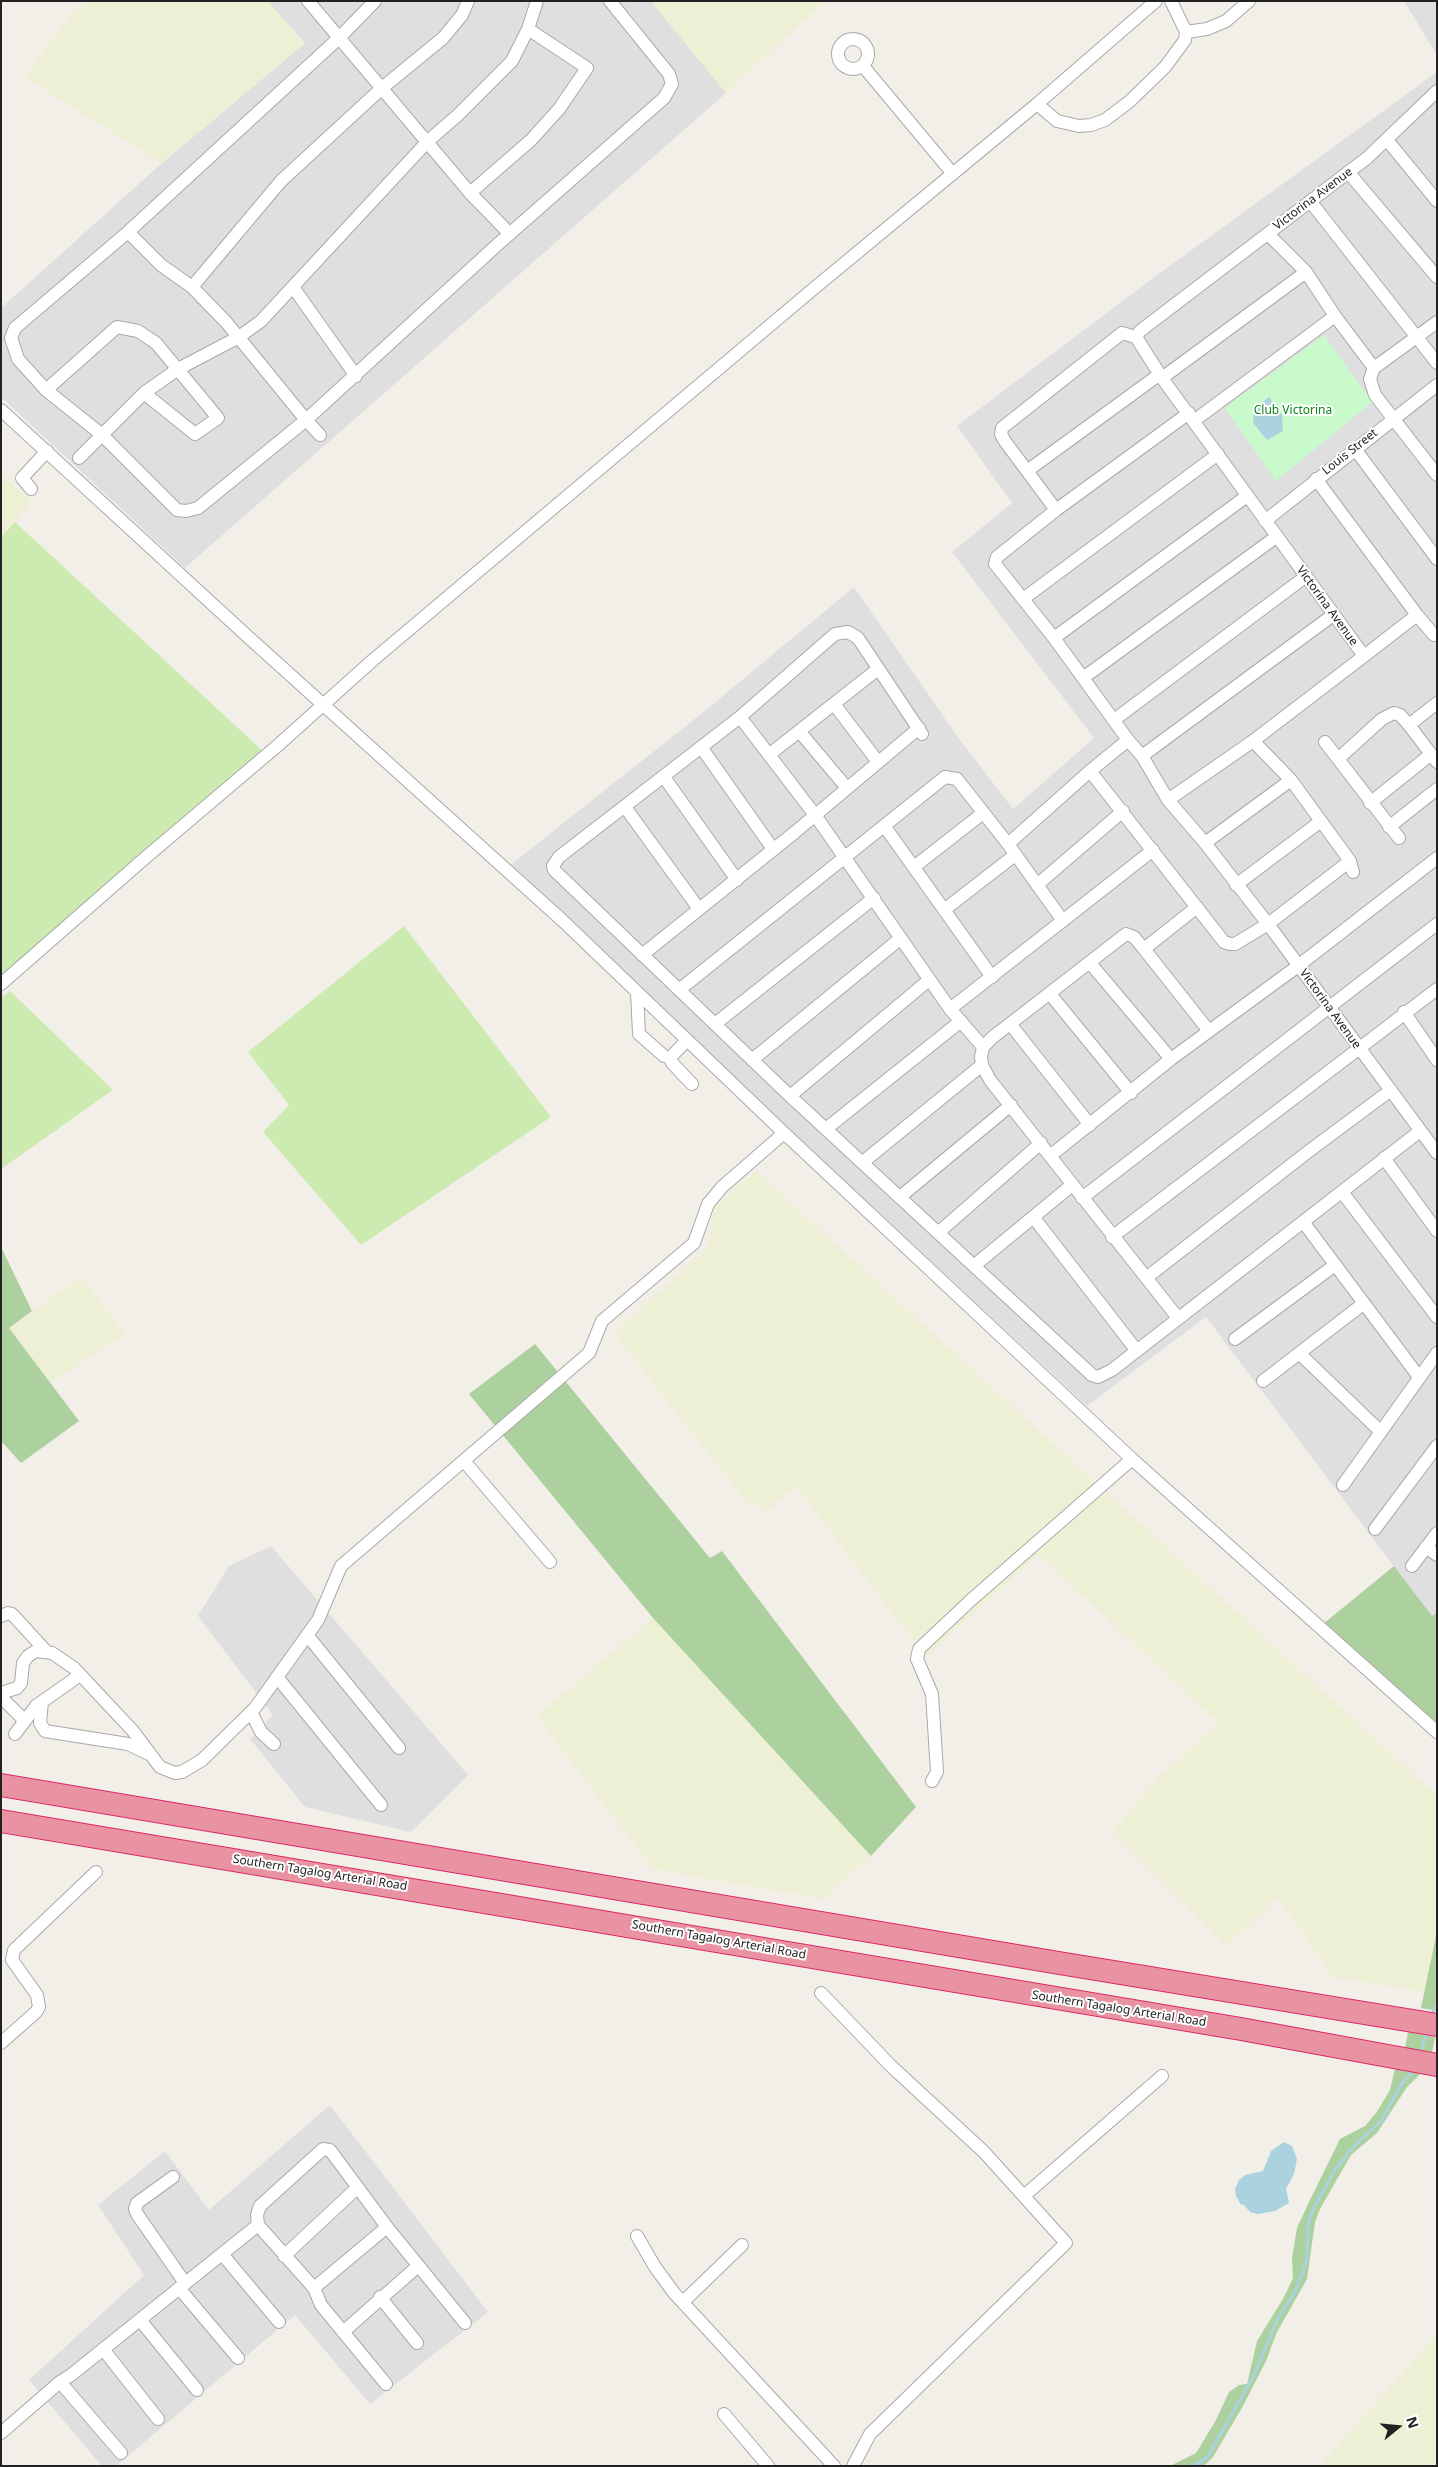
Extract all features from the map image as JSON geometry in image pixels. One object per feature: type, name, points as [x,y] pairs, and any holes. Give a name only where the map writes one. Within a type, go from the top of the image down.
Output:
[{"type":"highway","points":[[1,1785],[1049,1962],[1437,2024]]},
{"type":"highway","name":"Southern Tagalog Arterial Road","points":[[1,1820],[1232,2027],[1363,2053],[1437,2065]]},
{"type":"street","points":[[308,1],[470,193],[510,234]]},
{"type":"street","points":[[375,1],[340,37],[128,232],[15,328],[11,338],[18,359],[46,390],[101,434],[177,510],[186,512],[198,508],[306,420],[670,91],[672,84],[669,74],[610,1]]},
{"type":"street","points":[[192,286],[281,181],[382,88],[442,38],[462,15],[468,1]]},
{"type":"street","points":[[79,458],[144,393],[178,369],[239,337],[261,320],[428,141],[512,61],[528,29],[537,1]]},
{"type":"street","points":[[1,984],[140,862],[276,748],[322,704],[812,290],[1037,104],[1156,1]]},
{"type":"street","points":[[1037,104],[1057,121],[1079,126],[1090,126],[1105,120],[1130,101],[1166,67],[1185,40],[1186,32],[1171,1]]},
{"type":"street","points":[[1186,32],[1207,29],[1226,21],[1249,1]]},
{"type":"street","points":[[470,193],[531,140],[559,109],[587,68],[528,29]]},
{"type":"street","points":[[862,66],[953,174]]},
{"type":"street","name":"Victorina Avenue","points":[[1437,91],[1387,140],[1348,172],[1140,331],[1136,337],[1161,376],[1276,537],[1364,656],[1253,741],[1168,800],[1205,843],[1268,924],[1328,1008],[1437,1153]]},
{"type":"street","points":[[1387,140],[1437,200]]},
{"type":"street","points":[[1348,172],[1437,277]]},
{"type":"street","points":[[1310,201],[1418,336],[1437,363]]},
{"type":"street","points":[[128,232],[161,265],[192,286],[239,337],[320,435]]},
{"type":"street","points":[[1268,234],[1306,272],[1335,316],[1374,368]]},
{"type":"street","points":[[1027,471],[1306,272]]},
{"type":"street","points":[[293,287],[356,376]]},
{"type":"street","points":[[1168,800],[1142,756],[1128,740],[1054,638],[995,564],[997,557],[1056,510],[1335,316]]},
{"type":"street","points":[[1437,322],[1374,368],[1370,379],[1372,388],[1437,475]]},
{"type":"street","points":[[46,390],[118,326],[138,331],[156,344],[218,418],[195,434],[144,393]]},
{"type":"street","points":[[1056,510],[1004,440],[1001,434],[1002,428],[1122,333],[1136,337]]},
{"type":"street","name":"Louis Street","points":[[1265,521],[1393,418],[1436,388]]},
{"type":"street","points":[[1,410],[555,914],[784,1133],[1132,1459],[1437,1732]]},
{"type":"street","points":[[1355,449],[1437,559]]},
{"type":"street","points":[[31,489],[22,478],[46,452]]},
{"type":"street","points":[[1023,599],[1218,454]]},
{"type":"street","points":[[1316,479],[1417,615],[1434,635],[1437,635]]},
{"type":"street","points":[[1054,638],[1248,496]]},
{"type":"street","points":[[1083,678],[1276,537]]},
{"type":"street","points":[[1114,720],[1305,577]]},
{"type":"street","points":[[1142,756],[1333,615]]},
{"type":"street","points":[[1364,656],[1417,615]]},
{"type":"street","points":[[642,955],[737,880],[878,762],[920,731],[858,638],[848,632],[836,634],[740,717],[664,778],[559,857],[553,866],[558,875],[790,1096],[827,1128],[1092,1375],[1098,1378],[1104,1376],[1304,1223],[1420,1130]]},
{"type":"street","points":[[770,754],[878,669]]},
{"type":"street","points":[[1409,726],[1437,703]]},
{"type":"street","points":[[834,704],[878,762]]},
{"type":"street","points":[[1338,759],[1389,715],[1394,713],[1400,715],[1434,758],[1370,803]]},
{"type":"street","points":[[740,717],[816,815],[843,858],[874,898],[950,1009],[983,1046],[982,1065],[990,1080],[1041,1143],[1112,1237],[1178,1318]]},
{"type":"street","points":[[799,731],[847,788]]},
{"type":"street","points":[[944,910],[1011,849],[1090,771],[1128,740]]},
{"type":"street","points":[[1090,771],[1224,942],[1235,944],[1352,867],[1291,780],[1253,741]]},
{"type":"street","points":[[1325,742],[1370,803],[1399,838]]},
{"type":"street","points":[[701,748],[773,849]]},
{"type":"street","points":[[679,990],[843,858],[885,827],[945,777],[957,779],[1064,921]]},
{"type":"street","points":[[664,778],[737,880]]},
{"type":"street","points":[[1205,843],[1291,780]]},
{"type":"street","points":[[1390,827],[1437,789]]},
{"type":"street","points":[[625,807],[699,910]]},
{"type":"street","points":[[1037,885],[1123,811]]},
{"type":"street","points":[[914,867],[984,813]]},
{"type":"street","points":[[1236,885],[1321,821]]},
{"type":"street","points":[[885,827],[992,976]]},
{"type":"street","points":[[950,1009],[1153,850]]},
{"type":"street","points":[[1050,1156],[1131,1093],[1171,1059],[1298,966],[1437,858]]},
{"type":"street","points":[[715,1024],[874,898]]},
{"type":"street","points":[[1144,949],[1197,907]]},
{"type":"street","points":[[1082,1198],[1437,924]]},
{"type":"street","points":[[983,1046],[1126,934],[1134,938],[1144,949],[1210,1031]]},
{"type":"street","points":[[752,1060],[901,938]]},
{"type":"street","points":[[1090,963],[1171,1059]]},
{"type":"street","points":[[790,1096],[929,980]]},
{"type":"street","points":[[1112,1237],[1404,1012],[1437,989]]},
{"type":"street","points":[[637,992],[639,1034],[664,1056]]},
{"type":"street","points":[[1050,994],[1131,1093]]},
{"type":"street","points":[[1404,1012],[1437,1060]]},
{"type":"street","points":[[827,1128],[961,1021]]},
{"type":"street","points":[[1011,1025],[1090,1125]]},
{"type":"street","points":[[687,1040],[670,1058],[672,1063],[692,1084]]},
{"type":"street","points":[[863,1162],[982,1065]]},
{"type":"street","points":[[1146,1278],[1309,1151],[1391,1090]]},
{"type":"street","points":[[900,1197],[1011,1105]]},
{"type":"street","points":[[1,1616],[8,1613],[12,1614],[44,1650],[57,1656],[80,1675],[133,1731],[160,1767],[175,1773],[182,1772],[202,1760],[251,1712],[318,1620],[341,1566],[589,1353],[602,1321],[694,1243],[708,1204],[722,1187],[784,1133]]},
{"type":"street","points":[[938,1232],[1041,1143]]},
{"type":"street","points":[[1384,1158],[1437,1231]]},
{"type":"street","points":[[975,1265],[1072,1185]]},
{"type":"street","points":[[1342,1192],[1437,1317]]},
{"type":"street","points":[[1034,1218],[1137,1351]]},
{"type":"street","points":[[1304,1223],[1363,1304],[1419,1376]]},
{"type":"street","points":[[1235,1339],[1335,1264]]},
{"type":"street","points":[[1263,1381],[1363,1304]]},
{"type":"street","points":[[1344,1486],[1437,1352]]},
{"type":"street","points":[[1300,1354],[1382,1432]]},
{"type":"street","points":[[1375,1529],[1437,1446]]},
{"type":"street","points":[[932,1781],[937,1772],[932,1694],[917,1659],[919,1649],[971,1600],[1132,1459]]},
{"type":"street","points":[[464,1460],[550,1562]]},
{"type":"street","points":[[1412,1566],[1432,1551],[1437,1533]]},
{"type":"street","points":[[307,1635],[399,1748]]},
{"type":"street","points":[[24,1721],[4,1697],[18,1688],[21,1683],[26,1658],[36,1651],[44,1650]]},
{"type":"street","points":[[15,1734],[20,1730],[24,1721],[42,1702],[80,1675]]},
{"type":"street","points":[[277,1677],[381,1805]]},
{"type":"street","points":[[42,1702],[40,1723],[45,1731],[128,1744],[151,1755]]},
{"type":"street","points":[[251,1712],[262,1732],[274,1744]]},
{"type":"street","points":[[1,2043],[36,2012],[39,2007],[37,1995],[6,1953],[24,1939],[96,1872]]},
{"type":"street","points":[[820,1993],[891,2066],[967,2135],[1025,2195],[1066,2243],[870,2434],[853,2466]]},
{"type":"street","points":[[1025,2195],[1162,2076]]},
{"type":"street","points":[[386,2384],[321,2305],[314,2288],[258,2226],[257,2215],[260,2206],[323,2148],[330,2150],[387,2227],[465,2323]]},
{"type":"street","points":[[173,2177],[137,2203],[135,2209],[182,2286],[238,2358]]},
{"type":"street","points":[[284,2256],[357,2188]]},
{"type":"street","points":[[1,2442],[71,2375],[258,2226]]},
{"type":"street","points":[[314,2288],[387,2227]]},
{"type":"street","points":[[637,2236],[655,2267],[683,2302],[834,2466]]},
{"type":"street","points":[[683,2302],[742,2245]]},
{"type":"street","points":[[222,2254],[279,2322]]},
{"type":"street","points":[[343,2332],[418,2266]]},
{"type":"street","points":[[380,2298],[417,2343]]},
{"type":"street","points":[[140,2320],[197,2390]]},
{"type":"street","points":[[103,2349],[158,2419]]},
{"type":"street","points":[[1,2433],[62,2385]]},
{"type":"street","points":[[62,2385],[121,2453]]},
{"type":"street","points":[[724,2414],[768,2466]]},
{"type":"shaded area","points":[[267,1],[651,1],[726,93],[185,568],[1,397],[1,308],[162,163],[305,43]]},
{"type":"shaded area","points":[[1404,1],[1437,1],[1437,55]]},
{"type":"shaded area","points":[[1437,72],[1437,1613],[1432,1617],[1206,1317],[1087,1406],[508,867],[706,710],[854,587],[957,736],[1013,809],[1094,738],[952,552],[1012,503],[957,426],[1153,278]]},
{"type":"shaded area","points":[[271,1546],[468,1775],[411,1832],[305,1807],[250,1739],[273,1715],[198,1616],[229,1566]]},
{"type":"shaded area","points":[[330,2105],[488,2312],[370,2404],[295,2315],[116,2466],[102,2466],[29,2380],[144,2275],[98,2205],[165,2151],[209,2210]]},
{"type":"green space","points":[[87,1],[267,1],[305,43],[162,163],[24,77],[73,13]]},
{"type":"green space","points":[[651,1],[825,1],[726,93]]},
{"type":"green space","name":"Club Victorina","points":[[1324,335],[1372,402],[1276,481],[1225,408]]},
{"type":"green space","points":[[1,474],[32,502],[1,537]]},
{"type":"green space","points":[[15,522],[264,752],[1,979],[1,537]]},
{"type":"green space","points":[[404,926],[551,1117],[361,1245],[263,1132],[289,1105],[248,1052]]},
{"type":"green space","points":[[10,991],[113,1090],[1,1169],[1,998]]},
{"type":"green space","points":[[756,1171],[1437,1796],[1437,1931],[1425,1992],[1333,1977],[1278,1897],[1227,1946],[1113,1831],[1159,1777],[1219,1723],[1038,1554],[926,1657],[796,1487],[764,1513],[757,1503],[751,1508],[614,1333],[708,1248],[715,1207]]},
{"type":"green space","points":[[1,1247],[32,1311],[9,1328],[79,1421],[21,1463],[1,1441]]},
{"type":"green space","points":[[82,1276],[125,1334],[50,1383],[9,1328]]},
{"type":"green space","points":[[535,1344],[710,1558],[722,1551],[916,1807],[871,1856],[653,1618],[469,1394]]},
{"type":"green space","points":[[1394,1566],[1432,1616],[1437,1613],[1437,1727],[1323,1624]]},
{"type":"green space","points":[[653,1618],[871,1856],[823,1899],[653,1869],[537,1716]]},
{"type":"green space","points":[[1437,1931],[1437,2011],[1421,2008]]},
{"type":"green space","points":[[1408,2032],[1435,2037],[1432,2053],[1405,2048]]},
{"type":"green space","points":[[1395,2069],[1420,2074],[1407,2087],[1377,2133],[1351,2155],[1320,2209],[1315,2222],[1307,2279],[1277,2332],[1266,2361],[1243,2406],[1213,2457],[1207,2463],[1203,2466],[1170,2466],[1196,2453],[1216,2420],[1229,2392],[1239,2385],[1247,2384],[1257,2341],[1283,2299],[1293,2278],[1292,2258],[1297,2228],[1309,2202],[1340,2139],[1365,2126],[1376,2113],[1390,2090]]},
{"type":"green space","points":[[1437,2334],[1437,2466],[1319,2466],[1346,2436]]},
{"type":"water","points":[[1269,397],[1282,415],[1283,431],[1267,440],[1253,423],[1254,409]]},
{"type":"water","points":[[1284,2142],[1292,2146],[1297,2159],[1294,2174],[1286,2189],[1289,2203],[1275,2211],[1258,2214],[1250,2212],[1243,2204],[1241,2205],[1236,2196],[1235,2189],[1239,2180],[1245,2175],[1263,2171],[1271,2151]]},
{"type":"waterway","points":[[1430,2017],[1437,2004]]},
{"type":"waterway","points":[[1421,2053],[1426,2032]]},
{"type":"waterway","points":[[1191,2466],[1201,2462],[1208,2456],[1253,2377],[1278,2318],[1295,2292],[1307,2259],[1308,2226],[1312,2211],[1335,2170],[1352,2148],[1382,2120],[1400,2086],[1413,2070]]}]
